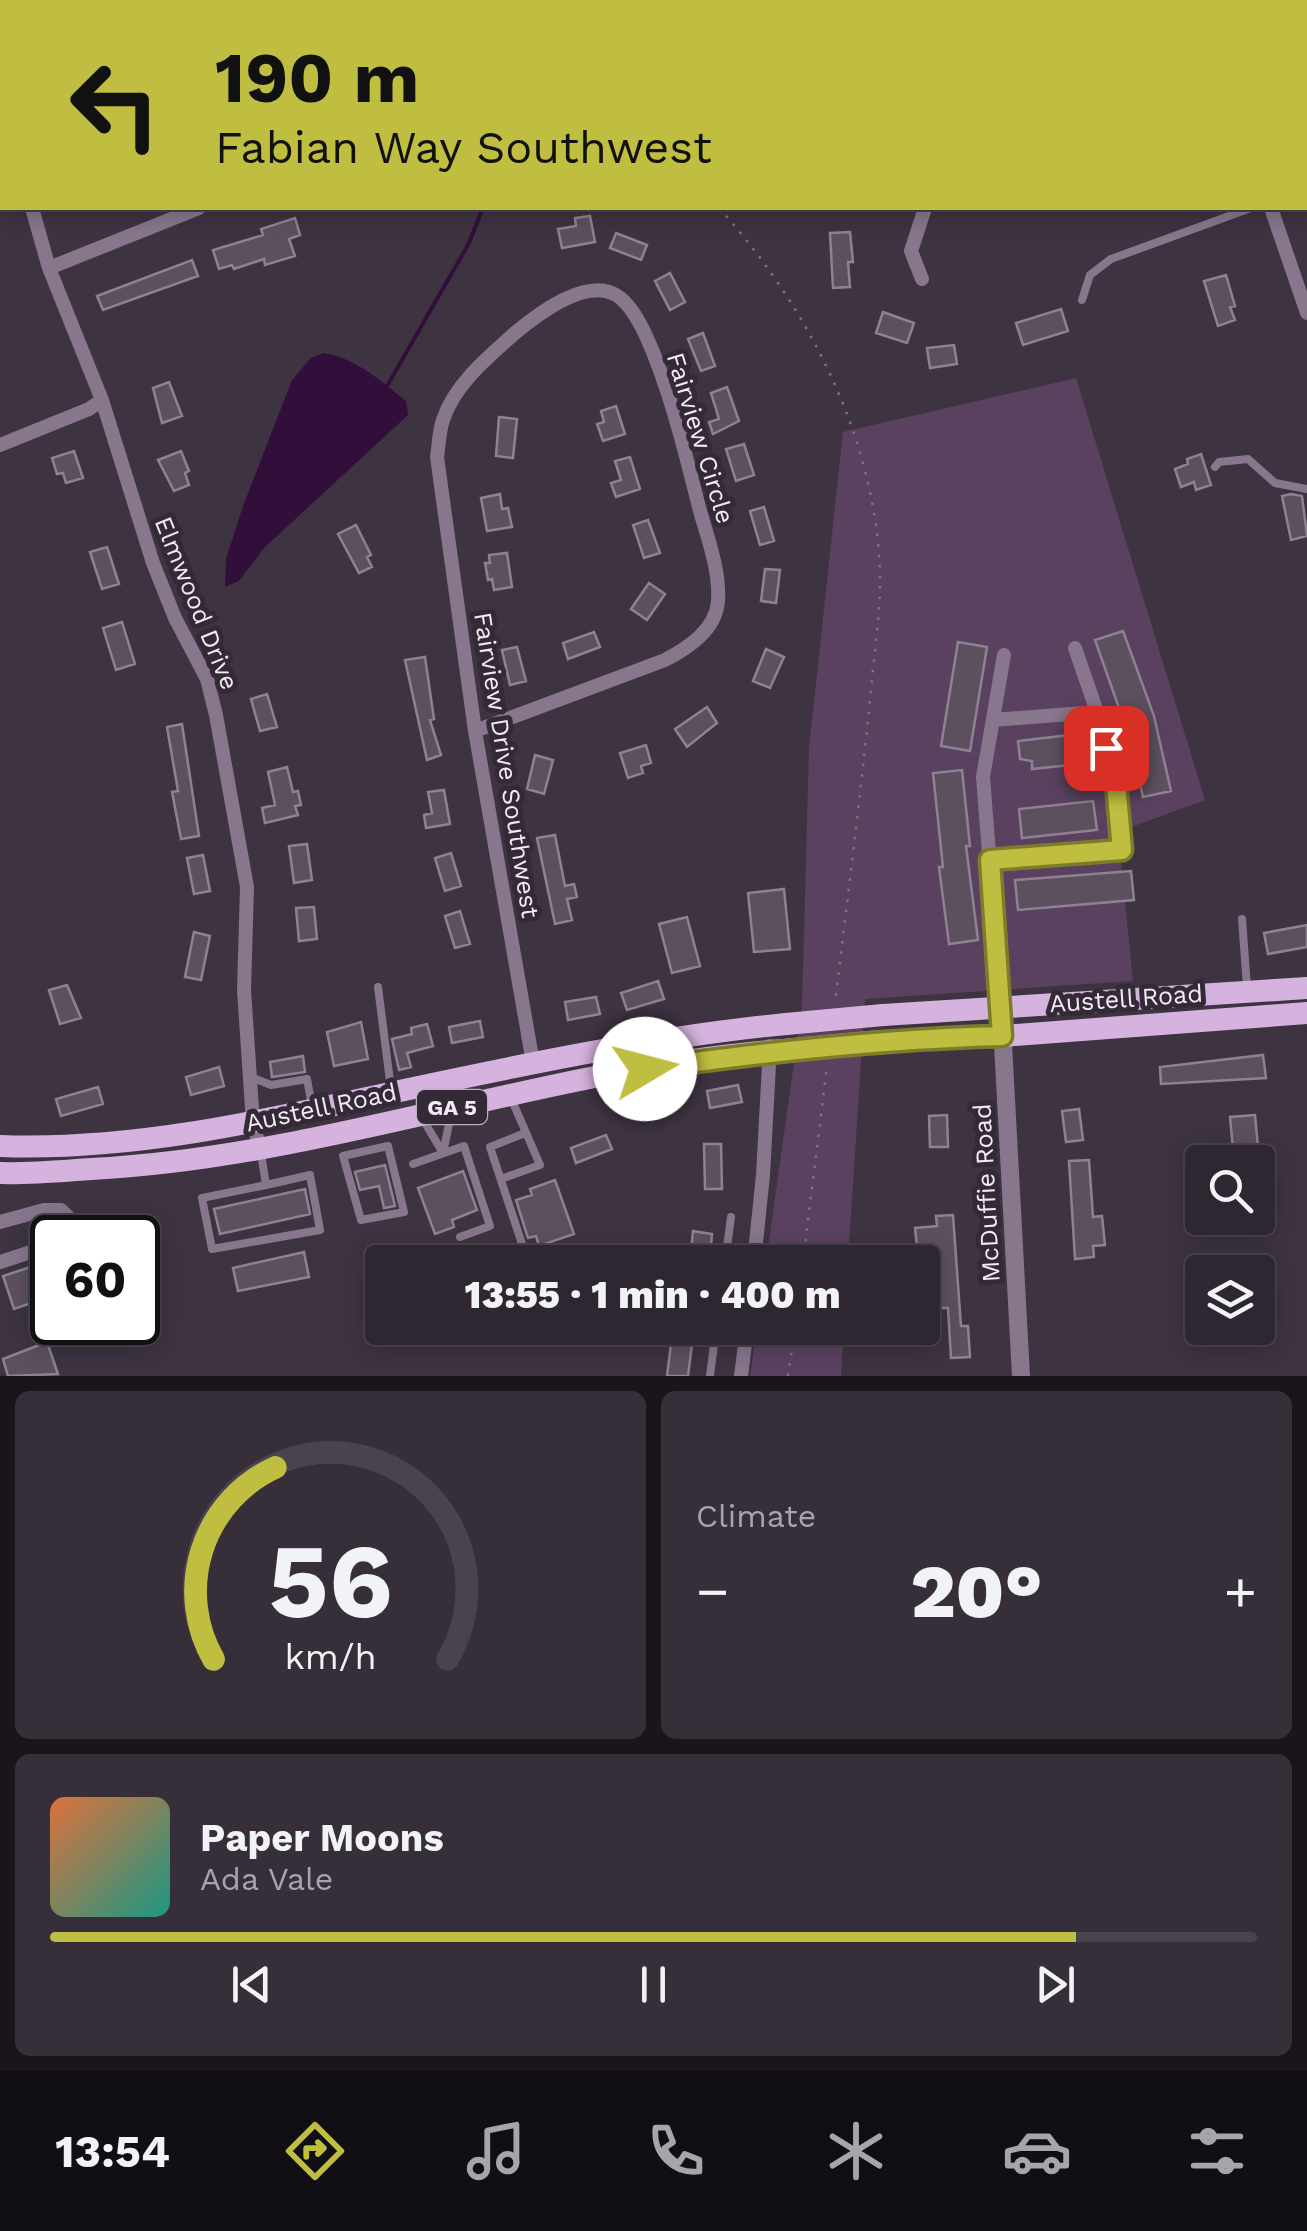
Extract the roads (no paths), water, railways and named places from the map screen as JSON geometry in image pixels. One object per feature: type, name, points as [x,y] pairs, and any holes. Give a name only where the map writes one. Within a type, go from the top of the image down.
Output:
[{"type":"main road","name":"Austell Road","points":[[0,1146],[110,1142],[254,1123],[533,1063],[776,1025],[1307,988]]},
{"type":"main road","name":"Austell Road","points":[[0,1173],[121,1168],[376,1136],[419,1115],[517,1092],[778,1050],[1307,1013]]},
{"type":"street","name":"Elmwood Drive","points":[[33,210],[49,268],[102,400],[153,563],[174,618],[207,679],[216,715],[248,887],[244,990],[254,1123],[260,1149]]},
{"type":"street","points":[[49,268],[194,210]]},
{"type":"street","points":[[922,279],[911,251],[923,210]]},
{"type":"street","points":[[1272,210],[1307,313]]},
{"type":"street","name":"Fairview Circle","points":[[440,474],[443,419],[457,394],[487,358],[531,320],[578,294],[600,290],[618,295],[633,312],[648,340],[714,561],[718,604],[704,632],[692,645],[627,676],[476,732]]},
{"type":"street","points":[[0,445],[88,410],[102,400]]},
{"type":"street","name":"Fairview Drive Southwest","points":[[440,474],[476,732],[533,1063]]},
{"type":"street","points":[[990,860],[1122,850],[1116,784],[1075,648]]},
{"type":"street","points":[[1001,1007],[983,777],[1004,655]]},
{"type":"street","points":[[993,720],[1097,712]]},
{"type":"street","name":"McDuffie Road","points":[[1001,1007],[1021,1376]]},
{"type":"street","points":[[756,1245],[778,1050],[776,1025]]},
{"type":"street","points":[[0,1222],[44,1210],[61,1210],[66,1215]]},
{"type":"street","points":[[0,1262],[30,1252]]},
{"type":"street","points":[[741,1376],[745,1345]]},
{"type":"lane","points":[[1082,300],[1090,275],[1111,259],[1246,210]]},
{"type":"lane","points":[[1214,468],[1219,462],[1248,460],[1275,483],[1307,489]]},
{"type":"lane","points":[[1242,919],[1248,992]]},
{"type":"lane","points":[[378,987],[391,1093]]},
{"type":"lane","points":[[250,1077],[272,1084],[307,1079],[313,1110]]},
{"type":"lane","points":[[500,1179],[540,1165],[524,1133],[517,1092]]},
{"type":"lane","points":[[517,1092],[524,1133]]},
{"type":"lane","points":[[442,1153],[454,1107]]},
{"type":"lane","points":[[419,1115],[436,1137],[442,1153]]},
{"type":"lane","points":[[522,1245],[490,1146],[524,1133]]},
{"type":"lane","points":[[376,1136],[388,1146],[404,1212],[361,1220],[343,1156],[376,1136]]},
{"type":"lane","points":[[413,1164],[464,1146],[490,1226],[460,1238]]},
{"type":"lane","points":[[260,1149],[266,1185]]},
{"type":"lane","points":[[310,1175],[320,1230],[212,1250],[202,1198],[266,1185],[310,1175]]},
{"type":"lane","points":[[726,1245],[730,1217]]},
{"type":"lane","points":[[710,1376],[714,1345]]},
{"type":"waterway","points":[[387,386],[468,245],[482,210]]}]
